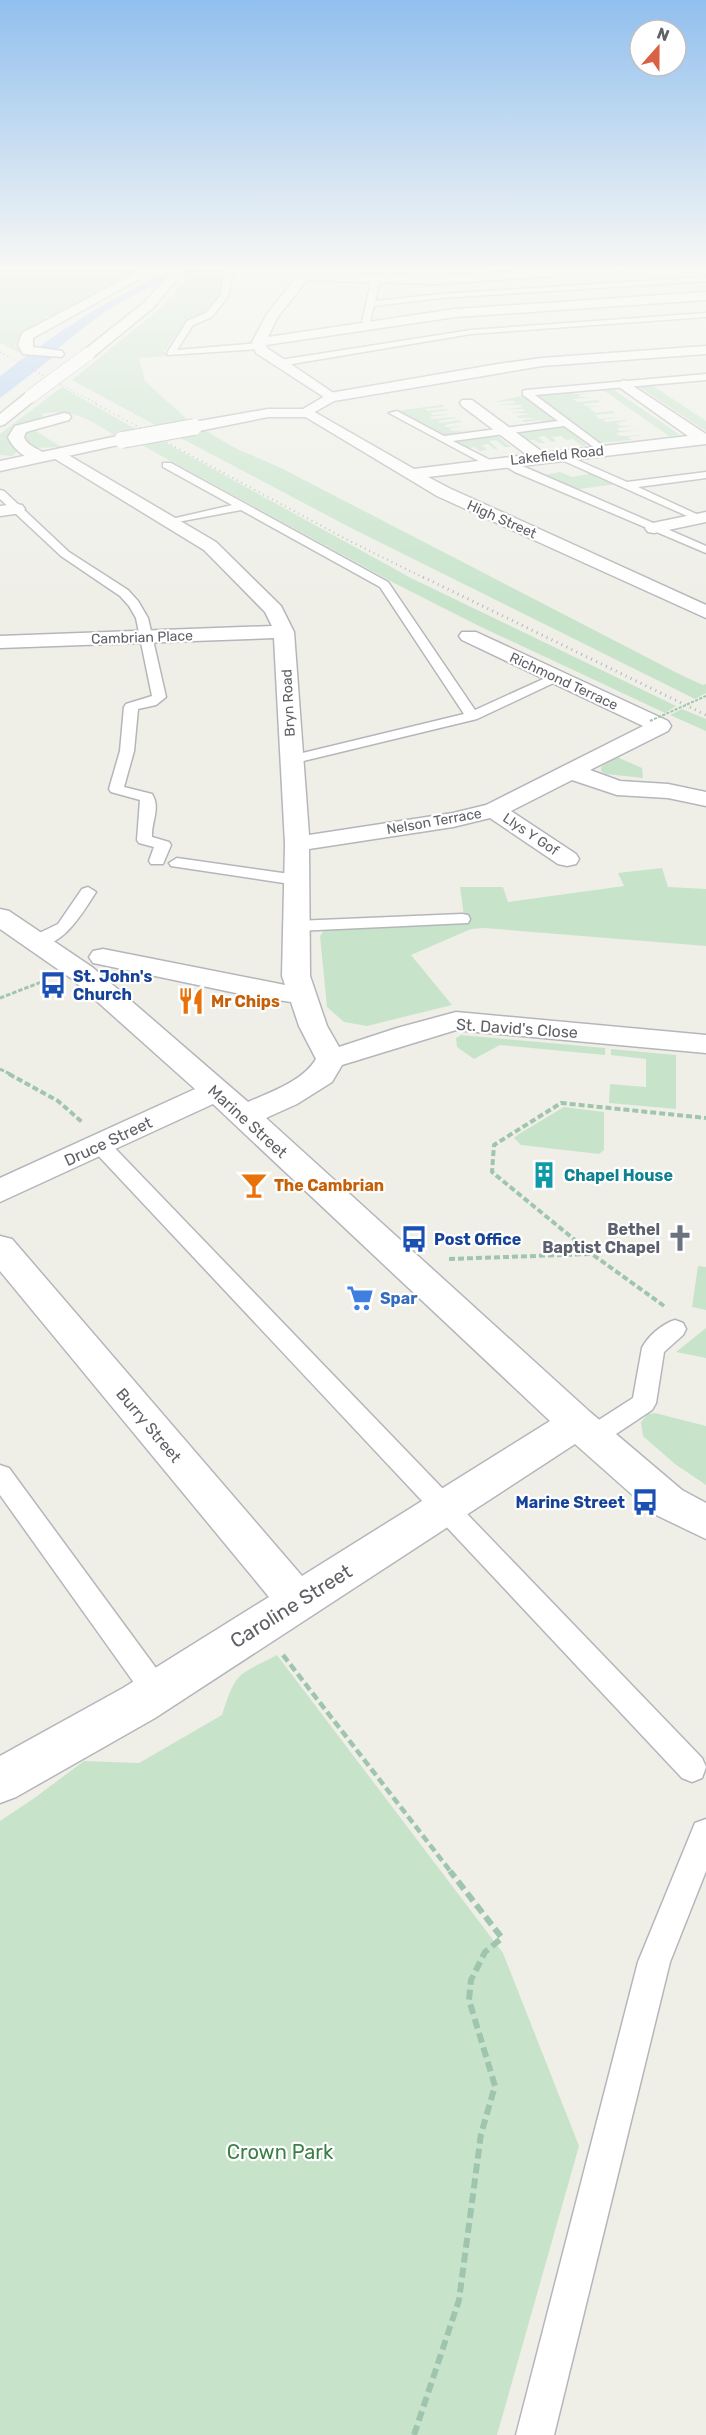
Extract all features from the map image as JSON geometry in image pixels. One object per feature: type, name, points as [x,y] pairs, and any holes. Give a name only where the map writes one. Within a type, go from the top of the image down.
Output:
[{"type":"street","points":[[0,421],[51,382]]},
{"type":"street","points":[[307,382],[330,398]]},
{"type":"street","points":[[0,466],[122,440],[268,413],[306,413],[330,398],[426,382]]},
{"type":"street","points":[[624,384],[704,439]]},
{"type":"street","points":[[467,403],[539,457]]},
{"type":"street","name":"High Street","points":[[306,413],[443,492],[705,610]]},
{"type":"street","name":"Bryn Road","points":[[64,417],[20,429],[16,437],[19,445],[171,522],[210,546],[274,609],[284,632],[297,844],[296,976],[313,1026],[331,1059]]},
{"type":"street","name":"Lakefield Road","points":[[409,474],[704,439]]},
{"type":"street","points":[[0,460],[42,457]]},
{"type":"street","points":[[654,528],[703,518]]},
{"type":"street","name":"Cambrian Place","points":[[0,642],[284,632]]},
{"type":"street","name":"Richmond Terrace","points":[[469,636],[655,724]]},
{"type":"street","name":"Nelson Terrace","points":[[297,844],[453,820],[494,810],[655,724]]},
{"type":"street","points":[[570,771],[617,788],[668,791],[706,799]]},
{"type":"street","name":"Llys Y Gof","points":[[494,810],[567,859]]},
{"type":"street","name":"Marine Street","points":[[0,917],[68,961],[245,1116],[584,1430],[668,1502],[706,1522]]},
{"type":"street","points":[[104,957],[304,996]]},
{"type":"street","points":[[132,992],[175,972]]},
{"type":"street","name":"St. David's Close","points":[[331,1059],[407,1034],[456,1021],[706,1044]]},
{"type":"street","points":[[245,1116],[286,1097],[321,1075],[331,1059]]},
{"type":"street","name":"Druce Street","points":[[0,1191],[216,1091]]},
{"type":"street","name":"Burry Street","points":[[0,1248],[298,1602]]},
{"type":"street","name":"Caroline Street","points":[[0,1781],[157,1692],[445,1508],[584,1430]]},
{"type":"lane","points":[[602,450],[526,393],[652,382]]},
{"type":"lane","points":[[394,413],[488,463]]},
{"type":"lane","points":[[443,440],[566,423]]},
{"type":"lane","points":[[560,455],[703,518]]},
{"type":"lane","points":[[504,461],[519,470],[706,550]]},
{"type":"lane","points":[[167,465],[384,585],[472,716]]},
{"type":"lane","points":[[574,494],[706,475]]},
{"type":"lane","points":[[0,493],[8,510],[65,554],[124,593],[142,618],[159,697],[151,702],[132,707],[128,751],[116,789],[147,797],[150,803],[143,834],[146,840],[163,845],[157,861]]},
{"type":"lane","points":[[171,522],[240,507]]},
{"type":"lane","points":[[291,760],[472,716],[557,678]]},
{"type":"lane","points":[[177,863],[297,880]]},
{"type":"lane","points":[[37,941],[64,928],[88,892]]},
{"type":"lane","points":[[296,926],[462,919]]},
{"type":"lane","points":[[100,1145],[692,1768]]},
{"type":"lane","points":[[584,1430],[645,1403],[653,1348],[675,1329]]},
{"type":"lane","points":[[0,1475],[157,1692]]},
{"type":"lane","points":[[535,2435],[654,1962],[706,1834]]},
{"type":"path","points":[[655,724],[706,696]]},
{"type":"path","points":[[0,1069],[58,1101],[85,1125],[100,1145]]},
{"type":"path","points":[[666,1307],[592,1254],[492,1172],[494,1145],[561,1103],[706,1118]]},
{"type":"path","points":[[400,1260],[592,1254]]},
{"type":"path","points":[[260,1626],[502,1938],[485,1952],[471,1980],[469,2000],[495,2086],[481,2134],[459,2300],[414,2435]]},
{"type":"green space","points":[[75,382],[146,382],[191,423],[159,427]]},
{"type":"green space","points":[[650,384],[706,421],[706,431],[636,385]]},
{"type":"green space","points":[[62,387],[139,431],[116,436],[81,417],[53,412],[42,414],[43,419],[21,425],[13,431],[8,441],[19,450],[12,456],[0,455],[0,434]]},
{"type":"green space","points":[[610,387],[680,435],[669,436],[600,388]]},
{"type":"green space","points":[[569,391],[574,394],[589,393],[578,395],[580,397],[593,397],[574,399],[577,402],[598,400],[600,402],[583,404],[585,406],[606,406],[589,407],[595,413],[612,411],[615,413],[595,415],[599,419],[621,417],[603,420],[606,422],[625,420],[627,421],[616,423],[620,426],[633,426],[617,428],[620,431],[639,430],[616,433],[620,436],[645,435],[628,437],[632,440],[598,443],[534,394]]},
{"type":"green space","points":[[522,396],[558,422],[531,426],[528,424],[544,421],[524,422],[522,420],[539,418],[519,418],[516,416],[531,414],[510,412],[525,411],[523,409],[505,409],[523,407],[521,405],[499,405],[516,403],[514,401],[493,402]]},
{"type":"green space","points":[[442,405],[444,407],[425,409],[427,411],[448,410],[430,413],[433,415],[453,414],[429,417],[432,419],[455,417],[438,421],[440,423],[460,420],[462,422],[444,425],[446,427],[467,426],[449,428],[452,431],[472,430],[456,432],[458,435],[443,437],[395,411]]},
{"type":"green space","points":[[562,426],[587,445],[582,446],[573,439],[566,440],[561,436],[552,437],[556,441],[552,442],[544,436],[538,437],[545,443],[539,443],[527,440],[516,432]]},
{"type":"green space","points":[[31,428],[61,447],[34,448],[23,439],[25,433]]},
{"type":"green space","points":[[205,430],[233,447],[281,468],[681,675],[703,685],[706,684],[706,693],[695,699],[351,528],[177,436]]},
{"type":"green space","points":[[495,434],[511,447],[505,447],[496,440],[489,441],[498,449],[488,444],[482,445],[487,450],[480,451],[474,447],[465,449],[449,440]]},
{"type":"green space","points":[[157,438],[411,578],[676,706],[665,713],[481,627],[396,584],[136,442]]},
{"type":"green space","points":[[560,472],[572,477],[593,473],[617,484],[572,490],[539,476]]},
{"type":"green space","points":[[682,709],[706,719],[706,731],[670,715]]},
{"type":"green space","points":[[617,757],[642,768],[643,778],[606,774],[601,771],[601,767]]},
{"type":"green space","points":[[662,868],[668,887],[706,889],[706,946],[484,928],[471,929],[411,955],[452,1005],[367,1026],[344,1022],[327,1007],[320,936],[325,929],[464,916],[460,887],[503,887],[508,902],[624,886],[618,873]]},
{"type":"green space","points":[[461,1035],[605,1048],[605,1055],[500,1045],[474,1059],[457,1047],[456,1038]]},
{"type":"green space","points":[[611,1049],[676,1055],[676,1109],[609,1103],[610,1084],[646,1087],[646,1059],[611,1055]]},
{"type":"green space","points":[[564,1107],[604,1112],[604,1150],[599,1154],[521,1145],[514,1138],[519,1134]]},
{"type":"green space","points":[[698,1266],[706,1267],[706,1310],[692,1307]]},
{"type":"green space","points":[[706,1328],[706,1358],[676,1352]]},
{"type":"green space","points":[[655,1413],[706,1426],[706,1485],[675,1464],[643,1436],[641,1422],[648,1414]]},
{"type":"green space","name":"Crown Park","points":[[277,1655],[503,1953],[579,2146],[497,2435],[0,2435],[0,1821],[84,1761],[139,1763],[222,1715],[231,1690],[240,1676]]},
{"type":"water","points":[[0,382],[21,382],[0,398]]},
{"type":"railway","points":[[55,382],[99,405]]},
{"type":"railway","points":[[96,404],[344,538],[426,579]]},
{"type":"railway","points":[[423,577],[706,715]]},
{"type":"place","name":"St. John's Church","points":[[53,985]]},
{"type":"place","name":"Mr Chips","points":[[191,1001]]},
{"type":"place","name":"Chapel House","points":[[544,1175]]},
{"type":"place","name":"The Cambrian","points":[[254,1185]]},
{"type":"place","name":"Bethel Baptist Chapel","points":[[680,1238]]},
{"type":"place","name":"Post Office","points":[[414,1239]]},
{"type":"place","name":"Spar","points":[[360,1298]]},
{"type":"place","name":"Marine Street","points":[[645,1502]]}]
